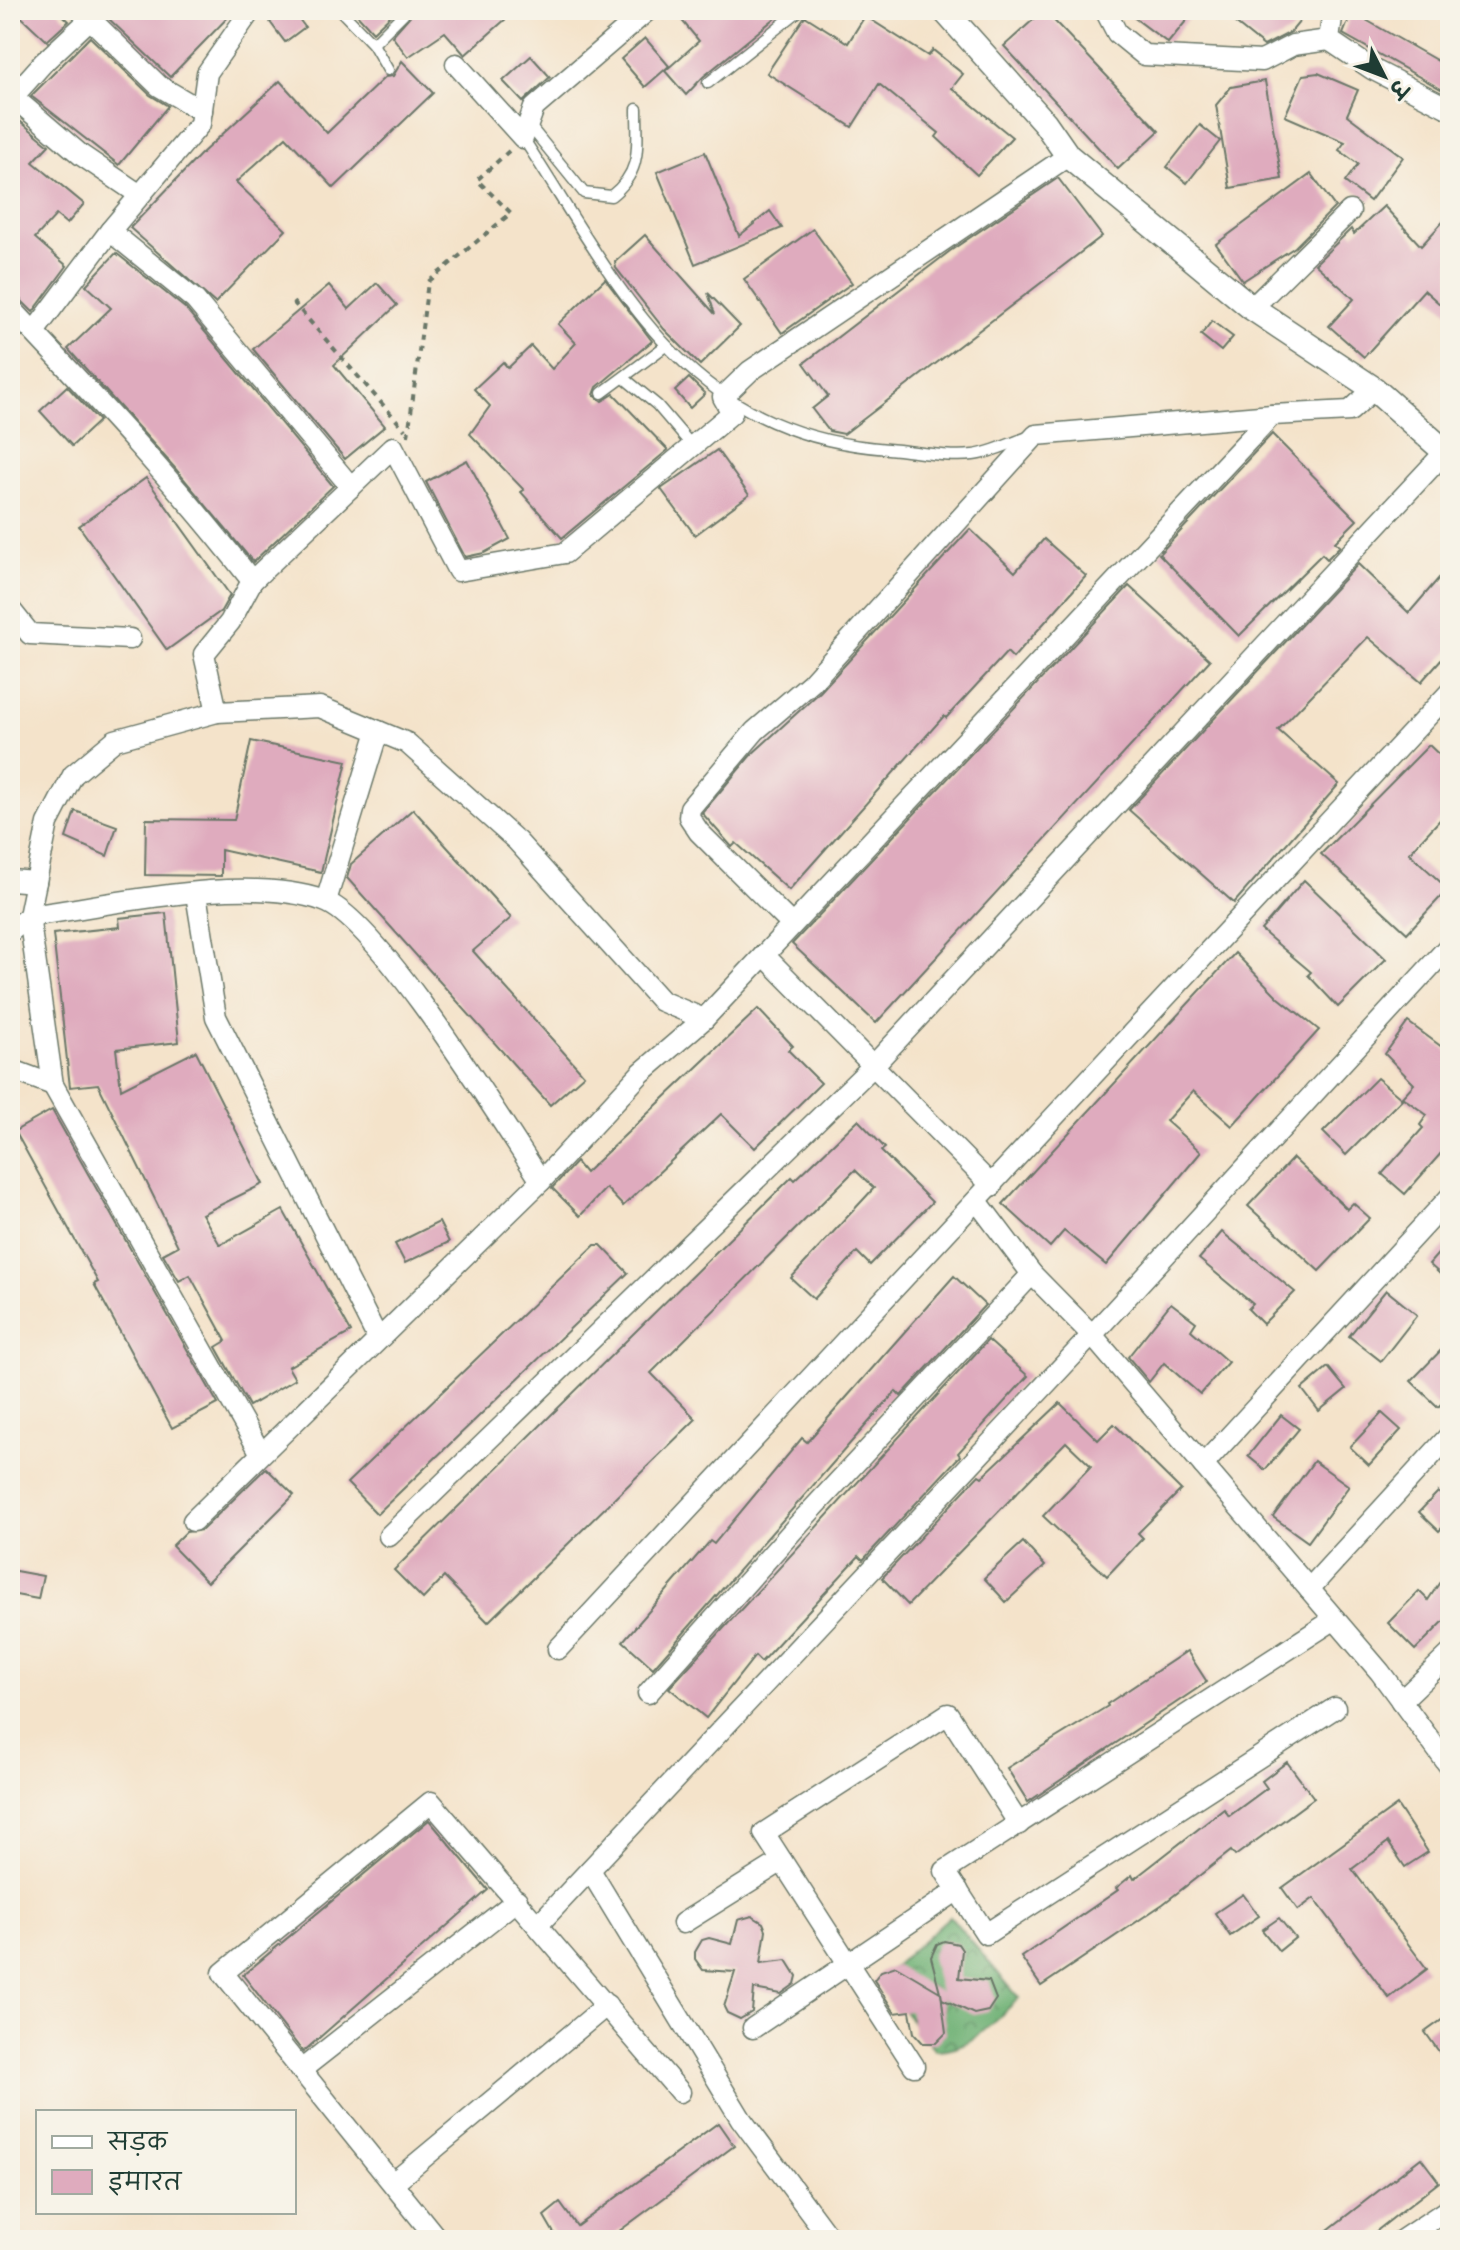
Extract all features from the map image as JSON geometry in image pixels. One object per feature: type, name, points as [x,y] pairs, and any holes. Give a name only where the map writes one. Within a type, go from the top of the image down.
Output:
[{"type":"street","points":[[34,332],[110,231],[200,124],[207,73],[251,10]]},
{"type":"street","points":[[456,64],[526,132],[534,108],[648,10]]},
{"type":"street","points":[[389,1536],[873,1066],[1448,454],[1374,389],[1252,308],[1068,156],[1045,123],[944,10]]},
{"type":"street","points":[[1105,10],[1117,33],[1144,55],[1262,61],[1293,45],[1329,40],[1372,69],[1450,109]]},
{"type":"street","points":[[1329,40],[1333,10]]},
{"type":"street","points":[[140,195],[81,155],[12,98],[85,15],[159,86],[202,111]]},
{"type":"street","points":[[217,712],[204,654],[230,622],[252,581],[401,441],[458,571],[565,553],[732,413],[723,397],[750,371],[1068,156]]},
{"type":"street","points":[[1252,308],[1350,211]]},
{"type":"street","points":[[110,231],[195,300],[351,487]]},
{"type":"street","points":[[10,307],[191,503],[252,581]]},
{"type":"street","points":[[792,925],[699,832],[689,817],[690,808],[755,731],[811,683],[1036,435],[1350,411],[1374,389]]},
{"type":"street","points":[[193,1521],[260,1452],[541,1181],[641,1073],[704,1019],[1272,415]]},
{"type":"street","points":[[10,609],[30,634],[130,639]]},
{"type":"street","points":[[558,1649],[1450,692]]},
{"type":"street","points":[[260,1452],[53,1085],[29,916],[48,823],[73,775],[115,740],[217,712],[320,707],[407,743],[517,841],[661,1001],[704,1019]]},
{"type":"street","points":[[326,901],[378,731]]},
{"type":"street","points":[[10,880],[36,882]]},
{"type":"street","points":[[10,932],[29,916],[229,890],[274,892],[326,901],[362,927],[446,1039],[541,1181]]},
{"type":"street","points":[[196,894],[216,1017],[378,1339]]},
{"type":"street","points":[[539,1924],[1092,1335],[1450,945]]},
{"type":"street","points":[[764,955],[992,1186]]},
{"type":"street","points":[[10,1069],[53,1085]]},
{"type":"street","points":[[1203,1465],[1450,1197]]},
{"type":"street","points":[[977,1201],[1032,1274],[1092,1335],[1335,1619],[1450,1767]]},
{"type":"street","points":[[648,1693],[805,1517],[1032,1274]]},
{"type":"street","points":[[1309,1589],[1450,1435]]},
{"type":"street","points":[[1335,1619],[945,1871],[986,1934],[1335,1708]]},
{"type":"street","points":[[1401,1701],[1450,1654]]},
{"type":"street","points":[[914,2066],[764,1833],[948,1714],[1019,1824]]},
{"type":"street","points":[[438,2240],[223,1973],[431,1802],[539,1924],[680,2092]]},
{"type":"street","points":[[683,1923],[782,1861]]},
{"type":"street","points":[[590,1870],[732,2107],[831,2240]]},
{"type":"street","points":[[753,2028],[958,1890]]},
{"type":"street","points":[[301,2070],[517,1900]]},
{"type":"street","points":[[393,2183],[607,2005]]},
{"type":"street","points":[[1402,2240],[1450,2208]]},
{"type":"lane","points":[[340,10],[373,44],[388,70]]},
{"type":"lane","points":[[373,44],[407,10]]},
{"type":"lane","points":[[708,83],[800,10]]},
{"type":"lane","points":[[526,132],[584,193],[611,196],[629,181],[637,156],[637,109]]},
{"type":"lane","points":[[526,132],[637,312],[664,347],[723,397],[771,423],[841,445],[973,455],[1036,435]]},
{"type":"lane","points":[[602,393],[664,347]]},
{"type":"lane","points":[[624,378],[657,405],[693,447]]},
{"type":"path","points":[[401,441],[428,282],[511,213],[477,180],[526,132]]},
{"type":"path","points":[[293,302],[401,441]]},
{"type":"green space","points":[[950,1916],[1019,1998],[971,2040],[960,2046],[935,2050],[879,1980]]},
{"type":"building","points":[[14,10],[57,10],[69,21],[47,41]]},
{"type":"building","points":[[113,10],[235,10],[170,77],[107,17]]},
{"type":"building","points":[[286,10],[292,10],[305,27],[285,42],[270,22]]},
{"type":"building","points":[[353,10],[396,10],[373,32]]},
{"type":"building","points":[[415,10],[516,10],[465,55],[445,32],[408,57],[392,36]]},
{"type":"building","points":[[688,10],[785,10],[703,77],[686,95],[665,71],[699,41],[679,17]]},
{"type":"building","points":[[1044,10],[1159,131],[1118,169],[1004,46]]},
{"type":"building","points":[[1124,10],[1195,10],[1168,43]]},
{"type":"building","points":[[1219,10],[1309,10],[1291,32],[1264,46]]},
{"type":"building","points":[[1352,12],[1450,68],[1450,94],[1343,34]]},
{"type":"building","points":[[805,16],[848,43],[865,16],[928,56],[933,50],[963,74],[952,88],[1012,137],[977,175],[936,137],[939,133],[879,84],[852,127],[767,73]]},
{"type":"building","points":[[90,37],[150,95],[168,106],[119,165],[31,96]]},
{"type":"building","points":[[645,38],[669,66],[645,87],[621,59]]},
{"type":"building","points":[[531,56],[550,77],[523,102],[503,81]]},
{"type":"building","points":[[402,61],[433,93],[334,188],[286,137],[236,182],[286,230],[215,303],[130,228],[201,154],[280,81],[327,133],[385,77],[393,76]]},
{"type":"building","points":[[1318,73],[1358,90],[1347,115],[1403,157],[1370,201],[1345,182],[1358,164],[1339,150],[1345,142],[1285,116],[1303,75]]},
{"type":"building","points":[[1265,81],[1282,179],[1230,188],[1216,105],[1231,87]]},
{"type":"building","points":[[10,113],[49,145],[33,162],[84,204],[67,224],[56,215],[35,238],[67,266],[33,312],[10,294]]},
{"type":"building","points":[[1200,125],[1220,141],[1187,183],[1167,167]]},
{"type":"building","points":[[705,152],[739,236],[770,211],[782,228],[695,264],[657,172]]},
{"type":"building","points":[[1311,174],[1335,207],[1295,247],[1243,281],[1216,244]]},
{"type":"building","points":[[1058,178],[1102,236],[844,434],[829,431],[812,409],[828,396],[804,363],[950,251]]},
{"type":"building","points":[[1384,206],[1421,246],[1450,214],[1450,313],[1424,290],[1364,357],[1329,326],[1354,299],[1315,264],[1351,229],[1354,234]]},
{"type":"building","points":[[813,229],[852,283],[782,333],[744,279]]},
{"type":"building","points":[[645,235],[715,314],[708,293],[740,326],[700,365],[664,329],[616,268],[615,262]]},
{"type":"building","points":[[116,253],[186,309],[333,486],[253,562],[174,467],[68,349],[111,308],[86,285]]},
{"type":"building","points":[[605,279],[652,341],[597,387],[594,395],[602,401],[614,394],[668,450],[562,538],[521,492],[524,490],[470,434],[490,406],[474,389],[503,362],[508,368],[531,346],[552,369],[576,343],[558,324]]},
{"type":"building","points":[[377,283],[397,305],[334,365],[385,426],[345,459],[253,349],[329,285],[349,309]]},
{"type":"building","points":[[1212,321],[1233,337],[1221,351],[1201,335]]},
{"type":"building","points":[[689,378],[705,394],[690,408],[675,391]]},
{"type":"building","points":[[67,386],[99,421],[72,446],[40,411]]},
{"type":"building","points":[[1272,434],[1357,520],[1335,542],[1340,546],[1327,559],[1322,554],[1239,636],[1159,554]]},
{"type":"building","points":[[717,450],[749,495],[695,535],[661,489]]},
{"type":"building","points":[[467,460],[510,539],[484,553],[465,557],[426,482]]},
{"type":"building","points":[[146,478],[230,595],[221,611],[167,650],[79,526]]},
{"type":"building","points":[[970,529],[1015,572],[1044,539],[1086,576],[1013,658],[1007,652],[946,718],[944,716],[789,890],[736,843],[732,847],[702,813],[751,755],[820,692]]},
{"type":"building","points":[[1358,564],[1409,613],[1439,578],[1450,588],[1450,649],[1421,682],[1368,637],[1278,730],[1339,784],[1234,903],[1129,810]]},
{"type":"building","points":[[1129,586],[1210,660],[876,1023],[792,944]]},
{"type":"building","points":[[251,741],[347,761],[321,872],[221,850],[221,876],[145,875],[146,819],[234,820]]},
{"type":"building","points":[[1429,745],[1450,765],[1450,809],[1409,853],[1448,889],[1407,933],[1321,854]]},
{"type":"building","points":[[413,809],[511,918],[473,951],[584,1075],[550,1105],[347,878],[351,864]]},
{"type":"building","points":[[75,811],[117,826],[107,856],[66,838]]},
{"type":"building","points":[[1304,880],[1386,959],[1338,1007],[1308,975],[1311,972],[1261,930]]},
{"type":"building","points":[[166,913],[179,1042],[116,1049],[121,1089],[196,1051],[263,1184],[202,1214],[220,1245],[283,1210],[351,1332],[288,1367],[295,1379],[249,1406],[216,1347],[226,1341],[190,1275],[179,1281],[163,1254],[178,1246],[98,1084],[70,1087],[53,934],[120,927],[119,918]]},
{"type":"building","points":[[1235,953],[1279,998],[1319,1030],[1232,1126],[1193,1091],[1166,1121],[1201,1152],[1106,1265],[1064,1231],[1050,1247],[1003,1204]]},
{"type":"building","points":[[758,1009],[793,1046],[788,1050],[821,1083],[755,1148],[721,1114],[623,1206],[606,1188],[580,1216],[552,1188],[576,1162],[585,1173]]},
{"type":"building","points":[[1408,1022],[1450,1053],[1450,1143],[1405,1194],[1382,1174],[1423,1128],[1420,1125],[1427,1115],[1402,1097],[1414,1084],[1385,1054]]},
{"type":"building","points":[[1377,1078],[1402,1099],[1346,1155],[1323,1132]]},
{"type":"building","points":[[52,1110],[218,1404],[172,1428],[94,1284],[98,1282],[15,1131]]},
{"type":"building","points":[[858,1120],[885,1148],[881,1151],[932,1202],[870,1265],[857,1252],[814,1299],[791,1278],[874,1188],[855,1170],[651,1373],[696,1419],[488,1622],[444,1577],[423,1599],[394,1570],[792,1177],[795,1180]]},
{"type":"building","points":[[1293,1158],[1347,1209],[1353,1203],[1370,1218],[1319,1271],[1248,1206]]},
{"type":"building","points":[[439,1222],[449,1242],[405,1263],[395,1244]]},
{"type":"building","points":[[1222,1232],[1295,1292],[1263,1324],[1248,1309],[1253,1304],[1199,1259]]},
{"type":"building","points":[[1450,1240],[1450,1283],[1429,1264]]},
{"type":"building","points":[[595,1245],[601,1245],[628,1273],[377,1514],[347,1483]]},
{"type":"building","points":[[954,1276],[985,1305],[901,1396],[896,1391],[653,1668],[623,1641],[710,1541],[714,1544],[802,1438],[807,1442]]},
{"type":"building","points":[[1386,1290],[1417,1315],[1381,1361],[1349,1336]]},
{"type":"building","points":[[1171,1303],[1196,1322],[1191,1330],[1228,1362],[1200,1394],[1164,1363],[1149,1382],[1128,1357]]},
{"type":"building","points":[[988,1340],[1028,1376],[958,1453],[960,1456],[863,1560],[859,1556],[761,1662],[755,1656],[706,1718],[669,1688]]},
{"type":"building","points":[[1450,1341],[1450,1395],[1438,1407],[1411,1381]]},
{"type":"building","points":[[1328,1367],[1346,1389],[1319,1411],[1302,1389]]},
{"type":"building","points":[[1060,1403],[1098,1440],[1114,1424],[1181,1490],[1138,1533],[1143,1538],[1107,1576],[1043,1516],[1091,1466],[1066,1442],[908,1605],[882,1578],[979,1475],[982,1477]]},
{"type":"building","points":[[1382,1413],[1401,1430],[1369,1465],[1350,1447]]},
{"type":"building","points":[[1281,1415],[1299,1429],[1265,1470],[1248,1456]]},
{"type":"building","points":[[1314,1461],[1349,1486],[1308,1542],[1273,1517]]},
{"type":"building","points":[[266,1468],[294,1495],[207,1582],[172,1546],[186,1532],[202,1530]]},
{"type":"building","points":[[1438,1492],[1450,1504],[1450,1520],[1439,1531],[1419,1512]]},
{"type":"building","points":[[1023,1542],[1045,1566],[1006,1602],[984,1578]]},
{"type":"building","points":[[1450,1567],[1450,1615],[1415,1650],[1388,1623],[1419,1591],[1428,1600]]},
{"type":"building","points":[[10,1570],[43,1576],[38,1599],[10,1594]]},
{"type":"building","points":[[1187,1651],[1207,1682],[1028,1802],[1007,1768],[1108,1706]]},
{"type":"building","points":[[1287,1762],[1314,1798],[1235,1856],[1231,1851],[1163,1904],[1041,1986],[1021,1957],[1118,1890],[1116,1888],[1132,1875],[1134,1879],[1224,1809],[1229,1816],[1267,1788],[1262,1781]]},
{"type":"building","points":[[1397,1805],[1428,1852],[1405,1867],[1388,1842],[1352,1869],[1427,1969],[1389,1998],[1314,1898],[1298,1910],[1282,1888]]},
{"type":"building","points":[[429,1820],[488,1890],[303,2052],[243,1975]]},
{"type":"building","points":[[1243,1894],[1259,1916],[1230,1936],[1215,1913]]},
{"type":"building","points":[[752,1916],[763,1923],[766,1930],[761,1963],[787,1960],[797,1976],[795,1984],[781,1994],[754,1989],[752,2012],[740,2019],[727,2013],[724,2007],[735,1972],[703,1970],[695,1959],[695,1952],[702,1940],[709,1938],[732,1944],[738,1920]]},
{"type":"building","points":[[1279,1918],[1295,1938],[1279,1951],[1262,1930]]},
{"type":"building","points":[[944,1941],[958,1944],[962,1950],[959,1978],[989,1981],[996,1999],[988,2011],[974,2014],[942,1999],[941,1993],[946,2033],[936,2043],[923,2043],[914,2033],[910,2011],[895,2013],[874,1980],[881,1971],[896,1966],[940,1992],[931,1957],[937,1944]]},
{"type":"building","points":[[1450,2014],[1450,2067],[1425,2032]]},
{"type":"building","points":[[718,2123],[734,2146],[607,2240],[558,2240],[544,2216],[560,2203],[577,2226]]},
{"type":"building","points":[[1421,2158],[1439,2182],[1365,2240],[1315,2240]]}]
